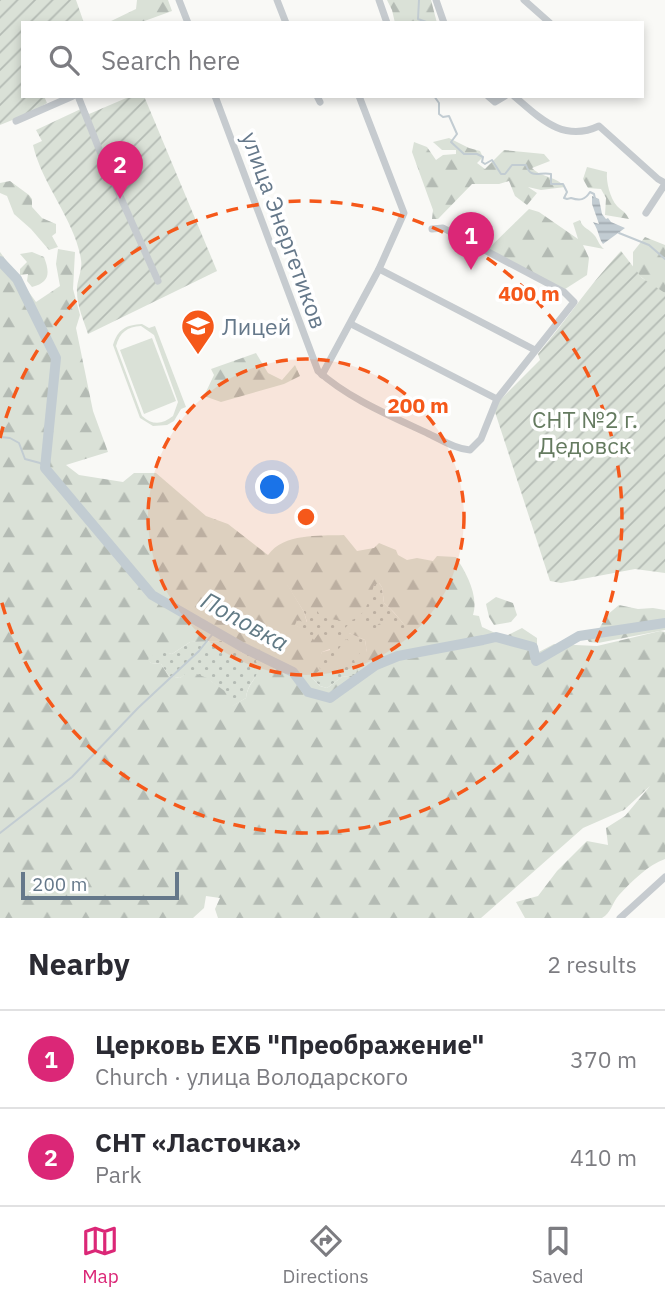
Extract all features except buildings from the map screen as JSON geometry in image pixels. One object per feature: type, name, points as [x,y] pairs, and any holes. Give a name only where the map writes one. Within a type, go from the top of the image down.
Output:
[{"type":"street","points":[[180,0],[187,21]]},
{"type":"street","points":[[277,0],[285,21]]},
{"type":"street","points":[[379,0],[386,21]]},
{"type":"street","points":[[436,0],[443,21]]},
{"type":"street","points":[[524,0],[548,21]]},
{"type":"street","points":[[16,121],[68,98]]},
{"type":"street","points":[[80,98],[99,149],[158,281]]},
{"type":"street","name":"улица Энергетиков","points":[[216,98],[305,341],[315,367],[322,375]]},
{"type":"street","points":[[360,98],[404,213],[379,269],[322,375],[337,387],[391,416],[460,449],[470,450],[481,439],[497,399],[574,302],[564,292],[443,228],[432,229]]},
{"type":"street","points":[[516,98],[541,118],[575,134],[585,133],[599,126],[665,183],[646,213]]},
{"type":"street","points":[[379,269],[535,350]]},
{"type":"street","points":[[351,324],[497,399]]},
{"type":"street","points":[[620,918],[665,877]]},
{"type":"green space","points":[[0,0],[76,0],[83,21],[21,21],[21,98],[45,98],[47,103],[0,125]]},
{"type":"green space","points":[[137,0],[168,0],[172,11],[144,21],[111,21],[136,9]]},
{"type":"green space","points":[[387,0],[431,0],[436,21],[395,21]]},
{"type":"green space","points":[[126,98],[145,98],[217,271],[88,334],[77,297],[81,264],[78,246],[37,160],[33,145],[42,141],[36,130],[85,107],[89,114]]},
{"type":"green space","points":[[449,138],[480,151],[483,157],[477,163],[485,169],[504,150],[544,154],[550,161],[532,168],[565,187],[541,190],[528,187],[537,193],[527,205],[515,196],[509,181],[499,184],[472,184],[438,219],[432,219],[433,210],[412,152],[414,142],[427,147],[436,160],[443,155],[456,154],[456,150],[442,150],[433,142]]},
{"type":"green space","points":[[587,167],[607,172],[612,199],[629,219],[605,215],[606,198],[601,189],[588,188],[583,179]]},
{"type":"green space","points":[[10,181],[29,195],[32,207],[42,218],[56,224],[56,233],[52,236],[58,247],[49,250],[14,214],[7,196],[0,193],[0,183]]},
{"type":"green space","points":[[529,209],[539,212],[578,239],[573,223],[580,220],[604,249],[583,245],[589,258],[587,275],[562,291],[487,250]]},
{"type":"green space","points":[[645,237],[665,245],[665,297],[633,270],[633,252]]},
{"type":"green space","points":[[58,249],[75,252],[73,289],[80,315],[76,328],[93,411],[108,452],[66,465],[79,475],[123,482],[134,473],[156,473],[206,516],[228,524],[268,555],[292,539],[344,535],[357,551],[374,548],[379,543],[396,550],[398,555],[407,560],[417,558],[433,561],[437,556],[456,557],[473,592],[473,615],[479,616],[482,627],[504,637],[522,628],[537,638],[537,653],[554,644],[597,646],[665,632],[665,859],[634,879],[605,916],[525,918],[516,902],[538,896],[557,871],[587,841],[608,845],[606,828],[625,816],[650,786],[624,810],[583,828],[481,918],[218,918],[215,909],[220,898],[206,896],[204,908],[193,918],[0,918],[0,252],[36,302],[60,286],[56,264]],"holes":[[[379,583],[384,603],[408,629],[398,628],[399,623],[391,621],[378,624],[376,630],[367,631],[366,621],[350,623],[345,628],[349,633],[365,640],[367,652],[361,652],[354,660],[356,675],[342,677],[327,688],[320,686],[311,677],[320,670],[322,652],[335,647],[335,638],[319,633],[314,640],[305,630],[295,625],[297,620],[307,623],[304,612],[287,584],[309,610],[317,610],[320,616],[342,621],[357,618],[362,613],[374,585]],[[222,641],[223,647],[232,653],[239,649],[242,653],[253,654],[258,668],[246,698],[232,706],[230,695],[207,678],[189,671],[180,678],[169,676],[161,664],[151,663],[148,659],[158,651],[172,654],[190,642]]]},
{"type":"green space","name":"СНТ №2 г. Дедовск","points":[[621,251],[642,278],[665,293],[665,573],[635,569],[561,583],[550,581],[495,412],[499,401],[540,360],[538,354]]},
{"type":"green space","points":[[32,252],[44,257],[48,272],[45,280],[32,287],[27,281],[28,274],[20,275],[20,269],[27,262],[20,254]]},
{"type":"green space","points":[[142,324],[149,328],[155,326],[186,407],[167,425],[153,426],[140,418],[113,345],[120,332]],"holes":[[[141,326],[154,335],[178,402],[173,416],[158,423],[142,416],[116,346],[122,334],[132,328]]]},
{"type":"green space","points":[[152,338],[176,401],[144,414],[120,350]]},
{"type":"green space","points":[[256,353],[268,373],[282,380],[295,365],[300,376],[284,384],[221,402],[204,396],[214,375],[211,369]]},
{"type":"green space","points":[[282,577],[365,607],[374,585],[378,582],[382,587],[384,603],[409,629],[349,633],[365,640],[367,652],[356,675],[342,677],[327,688],[320,686],[311,677],[322,652],[330,650],[327,636],[319,634],[315,641],[294,625],[297,620],[307,622],[304,612]]},
{"type":"green space","points":[[496,597],[513,603],[517,615],[511,622],[494,625],[489,617],[486,604]]},
{"type":"green space","points":[[619,605],[665,610],[665,630],[598,643],[589,642],[586,637],[599,629],[607,615]]},
{"type":"green space","points":[[346,639],[358,647],[327,687],[316,680]]},
{"type":"green space","points":[[223,641],[242,653],[253,654],[258,668],[246,698],[231,707],[210,681],[189,672],[180,678],[169,676],[161,664],[151,663],[147,659],[158,650],[172,654],[190,642]]},
{"type":"shaded area","points":[[592,196],[599,199],[602,214],[606,219],[625,228],[603,244],[593,222],[599,224]]},
{"type":"waterway","points":[[419,0],[418,19],[424,21]]},
{"type":"waterway","points":[[435,98],[439,103],[439,114],[443,117],[449,116],[457,134],[451,142],[464,154],[477,154],[483,157],[482,162],[485,164],[492,160],[501,174],[505,174],[512,165],[526,165],[533,174],[551,174],[551,184],[563,184],[567,192],[564,198],[582,199],[590,192],[595,199]]},
{"type":"waterway","points":[[619,233],[649,245],[665,259]]},
{"type":"waterway","name":"Поповка","points":[[0,261],[17,279],[56,358],[45,468],[152,595],[244,648],[293,672],[308,692],[330,698],[376,665],[398,656],[496,637],[533,647],[536,661],[579,636],[665,623]]},
{"type":"waterway","points":[[0,437],[19,443],[25,459],[40,463],[45,468]]},
{"type":"waterway","points":[[0,833],[72,777],[138,708],[199,651],[215,631]]},
{"type":"place","name":"СНТ «Ласточка»","points":[[120,199]]},
{"type":"place","name":"Церковь ЕХБ \"Преображение\"","points":[[471,270]]},
{"type":"place","name":"Лицей","points":[[198,356]]}]
